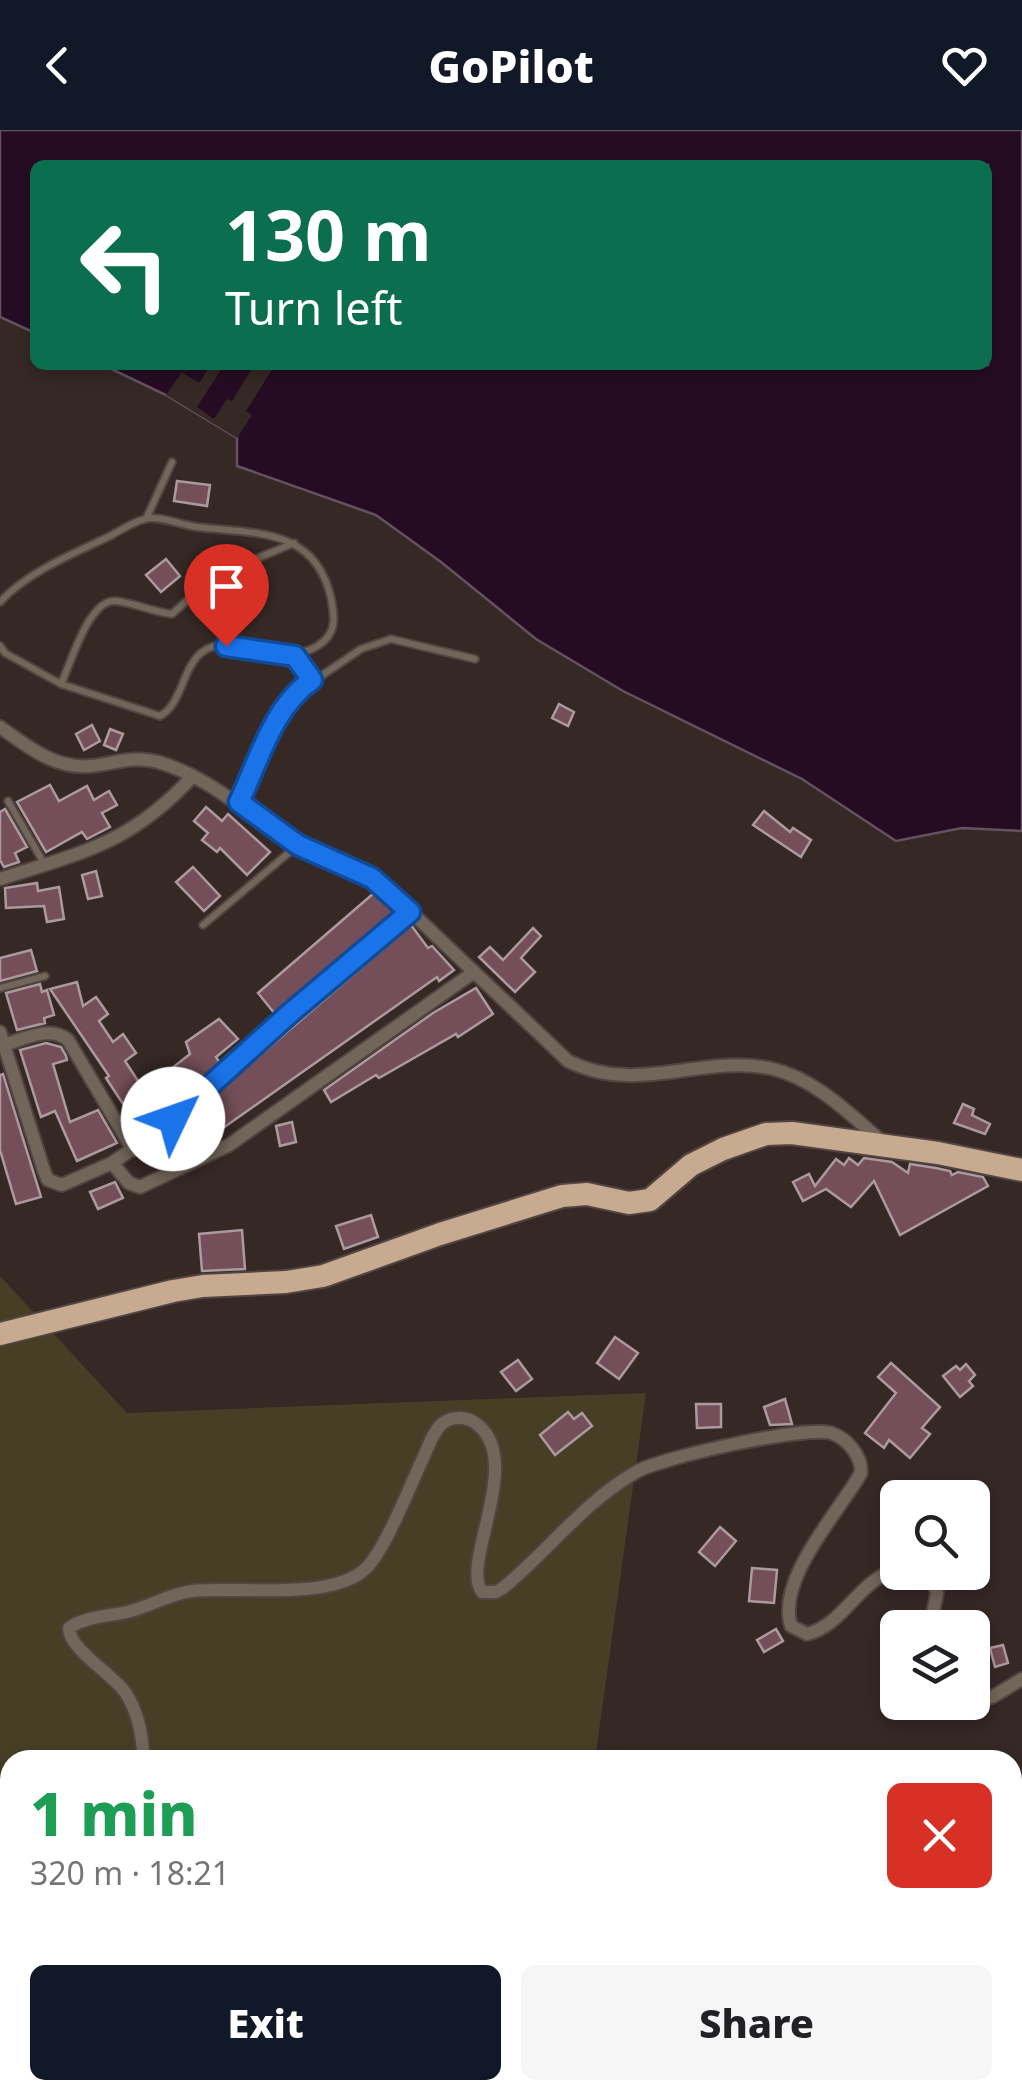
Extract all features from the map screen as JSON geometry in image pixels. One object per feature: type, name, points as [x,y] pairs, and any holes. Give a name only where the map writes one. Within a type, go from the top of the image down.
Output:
[{"type":"highway","points":[[0,1334],[173,1291],[322,1276],[562,1196],[587,1194],[629,1203],[650,1200],[691,1165],[766,1134],[792,1133],[887,1146],[1022,1170]]},
{"type":"street","points":[[0,727],[35,752],[69,765],[142,759],[192,777],[239,802],[298,845],[372,878],[568,1062],[620,1077],[715,1066],[772,1069],[810,1085],[887,1146]]},
{"type":"street","points":[[2,874],[45,865],[126,834],[167,804],[192,777]]},
{"type":"street","points":[[133,1150],[68,1040],[62,1035],[40,1034],[2,1039],[48,1180],[62,1185],[112,1164],[133,1150],[173,1119],[410,912]]},
{"type":"street","points":[[112,1164],[129,1183],[140,1187],[215,1153],[474,972]]},
{"type":"street","points":[[143,1750],[140,1724],[131,1703],[114,1680],[71,1640],[69,1628],[184,1593],[280,1590],[356,1576],[376,1554],[431,1441],[442,1423],[449,1420],[467,1418],[476,1422],[493,1454],[490,1520],[475,1570],[475,1580],[482,1592],[503,1588],[579,1515],[643,1468],[675,1458],[819,1431],[836,1435],[848,1444],[859,1458],[861,1473],[810,1551],[790,1600],[792,1626],[807,1634],[820,1630],[880,1577]]},
{"type":"street","points":[[990,1698],[1022,1679]]},
{"type":"lane","points":[[148,517],[172,462]]},
{"type":"lane","points":[[0,602],[26,579],[148,517],[274,536],[294,543],[312,558],[328,585],[334,615],[333,631],[324,642],[295,656],[226,646],[208,649],[192,664],[168,711],[160,716],[61,684],[5,653],[0,646]]},
{"type":"lane","points":[[61,684],[89,621],[101,604],[114,600],[172,614],[213,577],[294,543]]},
{"type":"lane","points":[[239,802],[280,712],[293,695],[361,649],[391,639],[475,659]]},
{"type":"lane","points":[[295,656],[312,680]]},
{"type":"lane","points":[[8,801],[45,865]]},
{"type":"lane","points":[[203,925],[298,845]]},
{"type":"lane","points":[[0,988],[45,976]]},
{"type":"shaded area","points":[[0,130],[1022,130],[1022,831],[962,828],[896,841],[802,779],[623,691],[536,639],[376,515],[237,466],[237,438],[166,395],[114,370],[992,370],[992,160],[30,160],[30,331],[0,317]]},
{"type":"shaded area","points":[[0,1276],[127,1413],[646,1393],[596,1750],[0,1750]]},
{"type":"pier","points":[[208,370],[221,370],[197,407],[214,419],[227,399],[232,401],[251,370],[272,370],[246,411],[252,415],[237,438],[166,395],[182,372],[199,383]]},
{"type":"building","points":[[177,481],[210,485],[207,506],[174,501]]},
{"type":"building","points":[[166,559],[180,576],[161,592],[146,575]]},
{"type":"building","points":[[559,704],[574,712],[568,726],[552,718]]},
{"type":"building","points":[[92,725],[100,741],[84,750],[76,734]]},
{"type":"building","points":[[110,729],[123,734],[116,750],[104,745]]},
{"type":"building","points":[[50,785],[59,801],[87,786],[94,800],[109,791],[117,805],[102,813],[110,827],[87,839],[82,832],[46,852],[17,802]]},
{"type":"building","points":[[206,807],[222,821],[228,814],[270,852],[247,875],[220,848],[217,852],[202,840],[208,833],[194,821]]},
{"type":"building","points":[[5,809],[27,847],[15,853],[19,862],[4,867],[0,860],[0,812]]},
{"type":"building","points":[[764,811],[790,832],[793,828],[811,840],[801,857],[753,825]]},
{"type":"building","points":[[193,867],[220,896],[204,911],[176,882]]},
{"type":"building","points":[[96,871],[102,896],[88,899],[82,875]]},
{"type":"building","points":[[37,883],[38,891],[59,887],[64,919],[47,922],[44,906],[6,908],[5,888]]},
{"type":"building","points":[[374,893],[395,912],[275,1014],[258,993]]},
{"type":"building","points":[[411,925],[428,948],[432,946],[454,970],[439,981],[437,977],[209,1138],[211,1142],[161,1166],[157,1154],[210,1123],[200,1107]]},
{"type":"building","points":[[533,928],[541,936],[521,958],[535,972],[515,992],[479,957],[490,947],[503,960]]},
{"type":"building","points":[[31,950],[37,971],[0,981],[0,958]]},
{"type":"building","points":[[77,982],[83,1006],[96,997],[108,1014],[99,1021],[113,1042],[123,1034],[136,1053],[125,1061],[144,1090],[190,1054],[186,1042],[219,1019],[238,1039],[216,1057],[220,1063],[140,1130],[50,989]]},
{"type":"building","points":[[40,984],[42,992],[47,990],[54,1015],[44,1018],[45,1023],[17,1030],[6,993]]},
{"type":"building","points":[[476,988],[493,1014],[458,1037],[456,1034],[331,1102],[324,1090],[433,1013]]},
{"type":"building","points":[[46,1043],[61,1047],[66,1056],[67,1060],[53,1064],[70,1122],[98,1110],[117,1143],[77,1161],[55,1111],[41,1117],[20,1050]]},
{"type":"building","points":[[3,1074],[41,1197],[16,1204],[0,1150]]},
{"type":"building","points":[[963,1104],[974,1109],[972,1115],[990,1124],[985,1134],[954,1123]]},
{"type":"building","points":[[292,1122],[296,1142],[280,1146],[276,1126]]},
{"type":"building","points":[[849,1158],[858,1165],[864,1158],[892,1162],[908,1173],[910,1164],[950,1171],[952,1175],[958,1172],[983,1177],[988,1186],[900,1235],[874,1181],[851,1207],[826,1189],[803,1201],[793,1182],[809,1174],[815,1186],[836,1159],[844,1165]]},
{"type":"building","points":[[115,1182],[123,1198],[98,1209],[90,1192]]},
{"type":"building","points":[[371,1215],[378,1237],[344,1249],[336,1226]]},
{"type":"building","points":[[242,1230],[245,1269],[202,1271],[199,1234]]},
{"type":"building","points":[[615,1337],[638,1353],[619,1379],[597,1363]]},
{"type":"building","points":[[518,1360],[532,1379],[516,1391],[501,1372]]},
{"type":"building","points":[[891,1363],[940,1407],[922,1428],[930,1434],[910,1458],[889,1440],[884,1448],[865,1433],[896,1393],[878,1377]]},
{"type":"building","points":[[966,1364],[975,1375],[969,1381],[973,1386],[960,1397],[943,1376]]},
{"type":"building","points":[[785,1399],[792,1424],[770,1425],[764,1407]]},
{"type":"building","points":[[696,1404],[721,1404],[721,1427],[697,1428]]},
{"type":"building","points":[[568,1412],[574,1419],[582,1413],[592,1426],[555,1455],[540,1435]]},
{"type":"building","points":[[720,1527],[736,1541],[715,1566],[699,1552]]},
{"type":"building","points":[[752,1568],[777,1570],[774,1603],[749,1601]]},
{"type":"building","points":[[776,1629],[783,1641],[764,1652],[757,1640]]},
{"type":"building","points":[[1003,1645],[1008,1663],[995,1667],[990,1648]]},
{"type":"route","points":[[173,1119],[410,912],[372,878],[298,845],[239,802],[280,712],[312,680],[295,656],[226,646]]}]
